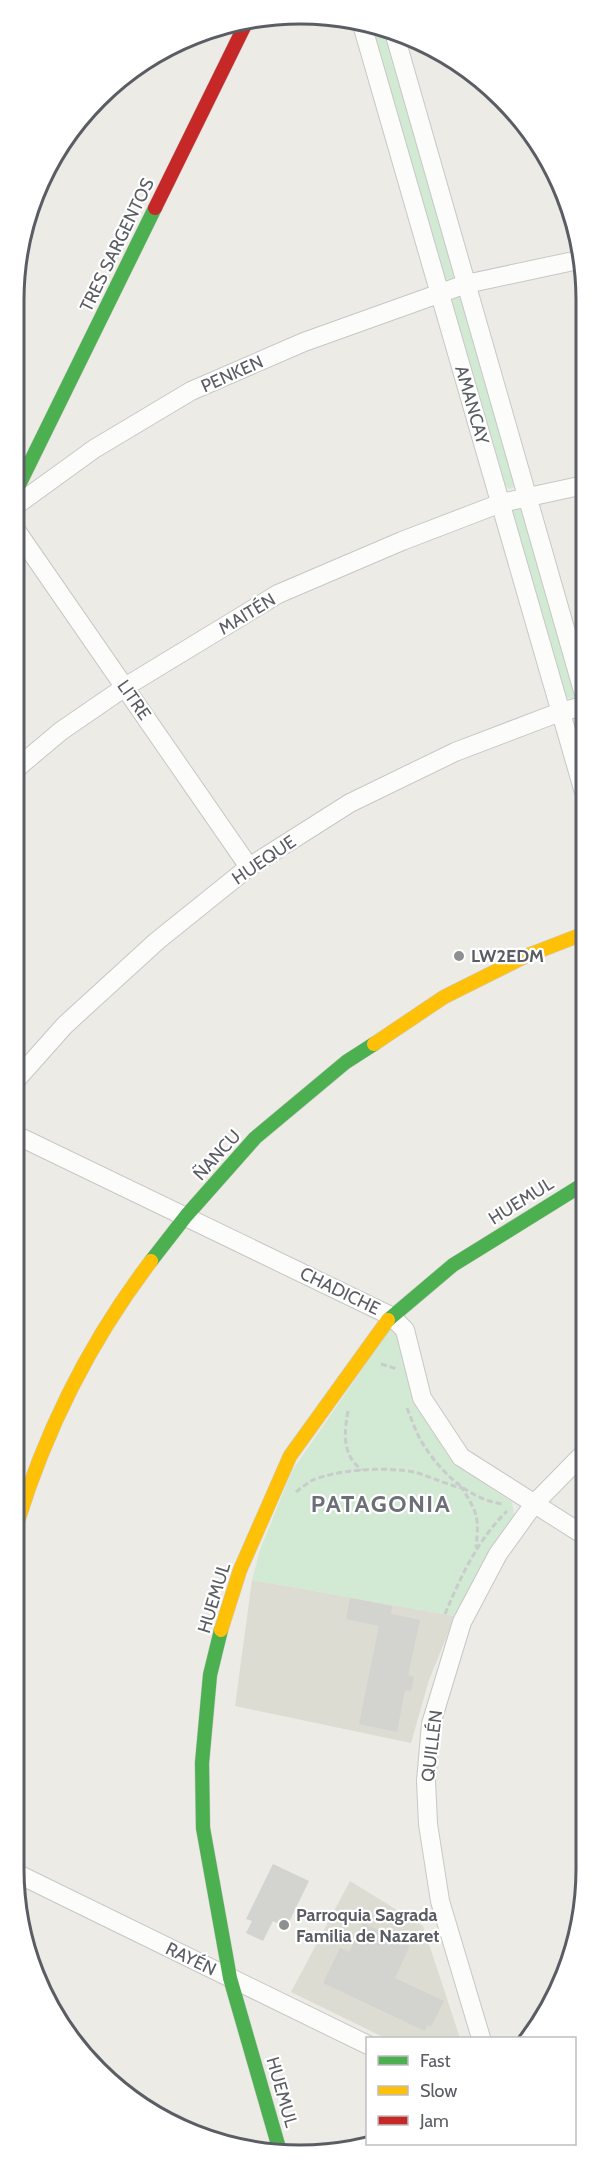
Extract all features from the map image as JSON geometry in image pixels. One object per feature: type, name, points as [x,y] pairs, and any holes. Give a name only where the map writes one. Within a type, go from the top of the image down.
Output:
[{"type":"street","name":"TRES SARGENTOS","points":[[24,475],[243,30]]},
{"type":"street","name":"AMANCAY","points":[[364,31],[576,766]]},
{"type":"street","name":"AMANCAY","points":[[397,42],[576,666]]},
{"type":"street","name":"PENKEN","points":[[24,500],[94,449],[191,391],[304,342],[466,284],[574,261]]},
{"type":"street","name":"MAITÉN","points":[[24,762],[61,731],[125,687],[278,594],[402,541],[501,503],[576,486]]},
{"type":"street","name":"LITRE","points":[[24,542],[249,867]]},
{"type":"street","name":"HUEQUE","points":[[24,1071],[65,1025],[148,948],[249,867],[360,798],[455,752],[576,708]]},
{"type":"street","name":"ÑANCU","points":[[24,1501],[62,1406],[126,1294],[186,1216],[255,1138],[346,1062],[444,997],[526,956],[576,937]]},
{"type":"street","name":"CHADICHE","points":[[24,1139],[391,1316],[405,1330],[422,1398],[461,1457],[576,1530]]},
{"type":"street","name":"HUEMUL","points":[[278,2144],[230,1978],[203,1828],[202,1762],[210,1675],[223,1624],[240,1570],[290,1456],[391,1316],[453,1265],[576,1188]]},
{"type":"street","name":"QUILLÉN","points":[[481,2037],[440,1901],[428,1824],[426,1781],[431,1724],[462,1622],[498,1554],[534,1504],[576,1461]]},
{"type":"street","name":"RAYÉN","points":[[24,1877],[366,2044]]},
{"type":"path","points":[[374,1366],[382,1364],[397,1369]]},
{"type":"path","points":[[349,1408],[345,1430],[347,1453],[352,1462],[363,1471]]},
{"type":"path","points":[[295,1492],[313,1480],[343,1472],[385,1470],[416,1473],[443,1484],[462,1488],[477,1512],[476,1548]]},
{"type":"path","points":[[445,1614],[464,1569],[476,1548],[513,1505]]},
{"type":"shaded area","points":[[252,1580],[455,1616],[429,1680],[411,1743],[235,1706]]},
{"type":"shaded area","points":[[350,1881],[423,1926],[460,2037],[383,2037],[291,1992]]},
{"type":"green space","points":[[373,34],[391,40],[456,275],[451,280],[444,279]]},
{"type":"green space","points":[[457,296],[464,300],[517,485],[510,489],[503,485],[450,302]]},
{"type":"green space","points":[[514,508],[522,508],[576,688],[576,697],[573,699],[566,697],[511,515]]},
{"type":"green space","points":[[393,1325],[402,1337],[403,1362],[424,1418],[460,1468],[512,1502],[514,1515],[455,1616],[252,1580],[260,1550],[292,1471]]},
{"type":"building","points":[[350,1598],[392,1606],[391,1614],[420,1620],[408,1675],[414,1677],[411,1691],[405,1690],[397,1732],[359,1724],[379,1626],[346,1619]]},
{"type":"building","points":[[273,1864],[309,1881],[286,1928],[273,1921],[263,1941],[246,1933],[252,1921],[246,1919]]},
{"type":"building","points":[[363,1923],[410,1945],[395,1978],[444,2001],[431,2027],[427,2025],[425,2031],[323,1983],[340,1948],[349,1952]]},
{"type":"traffic: fast","points":[[24,475],[155,208]]},
{"type":"traffic: fast","points":[[151,1261],[186,1216],[255,1138],[346,1062],[374,1044]]},
{"type":"traffic: fast","points":[[388,1320],[453,1265],[576,1189]]},
{"type":"traffic: fast","points":[[221,1630],[210,1675],[202,1763],[203,1828],[230,1978],[278,2144]]},
{"type":"traffic: slow","points":[[374,1044],[444,997],[526,956],[576,937]]},
{"type":"traffic: slow","points":[[24,1503],[40,1459],[71,1390],[108,1323],[151,1261]]},
{"type":"traffic: slow","points":[[221,1630],[240,1570],[290,1456],[388,1320]]},
{"type":"traffic: jam","points":[[155,208],[243,30]]},
{"type":"place","name":"LW2EDM","points":[[459,956]]},
{"type":"place","name":"Parroquia Sagrada Familia de Nazaret","points":[[284,1925]]},
{"type":"district","name":"PATAGONIA","points":[[381,1503]]}]
